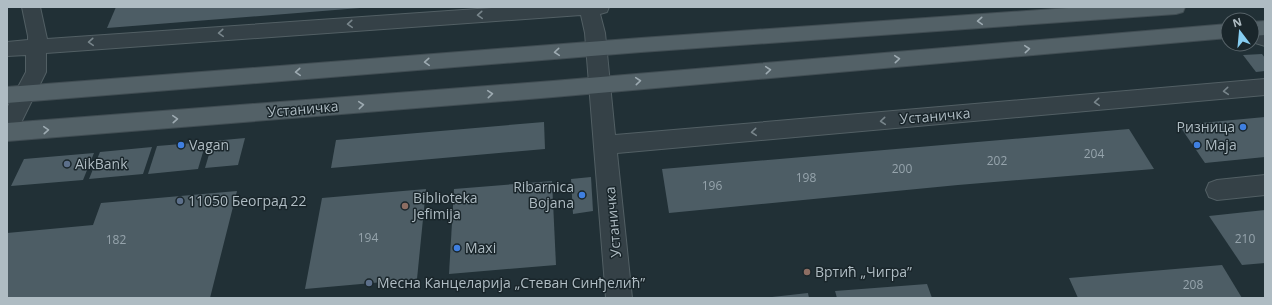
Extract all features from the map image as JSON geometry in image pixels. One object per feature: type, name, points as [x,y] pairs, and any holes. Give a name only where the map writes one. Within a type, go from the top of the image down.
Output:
[{"type":"main road","points":[[12,96],[596,49],[1176,7]]},
{"type":"main road","points":[[1118,11],[1137,40]]},
{"type":"main road","name":"Устаничка","points":[[7,132],[599,85],[1220,32]]},
{"type":"lane","points":[[7,129],[12,96],[36,72],[37,28],[32,7]]},
{"type":"lane","points":[[7,49],[36,52],[593,7]]},
{"type":"lane","name":"Устаничка","points":[[593,7],[594,33],[620,298]]},
{"type":"lane","name":"Устаничка","points":[[605,145],[1265,87]]},
{"type":"lane","points":[[1217,190],[1265,185]]},
{"type":"building","points":[[116,7],[360,7],[360,8],[107,28]]},
{"type":"building","points":[[1262,54],[1265,58],[1265,71],[1256,72],[1243,55]]},
{"type":"building","points":[[1265,117],[1265,157],[1205,163],[1179,125]]},
{"type":"building","points":[[544,122],[545,149],[331,168],[336,140]]},
{"type":"building","points":[[1129,129],[1154,169],[958,185],[669,213],[662,169]]},
{"type":"building","points":[[245,138],[238,165],[205,168],[213,141]]},
{"type":"building","points":[[206,142],[198,169],[148,174],[157,146]]},
{"type":"building","points":[[152,147],[143,174],[89,179],[100,152]]},
{"type":"building","points":[[94,153],[83,180],[11,186],[24,159]]},
{"type":"building","name":"Ribarnica Bojana","points":[[591,177],[593,211],[573,214],[571,179]]},
{"type":"building","points":[[552,181],[556,265],[449,274],[454,189]]},
{"type":"building","points":[[426,189],[417,279],[305,289],[322,198]]},
{"type":"building","points":[[237,191],[210,298],[7,298],[7,233],[93,225],[101,203]]},
{"type":"building","points":[[1265,210],[1265,263],[1242,265],[1209,216]]},
{"type":"building","points":[[1222,265],[1242,298],[1078,298],[1069,278]]},
{"type":"building","points":[[927,284],[932,298],[837,298],[835,291]]},
{"type":"building","points":[[808,293],[809,298],[772,298],[772,297]]},
{"type":"place","name":"Ризница","points":[[1243,127]]},
{"type":"place","name":"Vagan","points":[[181,145]]},
{"type":"place","name":"Maja","points":[[1197,145]]},
{"type":"place","name":"AikBank","points":[[67,164]]},
{"type":"place","name":"Ribarnica Bojana","points":[[582,195]]},
{"type":"place","name":"11050 Београд 22","points":[[180,201]]},
{"type":"place","name":"Biblioteka Jefimija","points":[[405,206]]},
{"type":"place","name":"Maxi","points":[[457,248]]},
{"type":"place","name":"Вртић „Чигра”","points":[[807,272]]},
{"type":"place","name":"Месна Канцеларија „Стеван Синђелић”","points":[[369,283]]}]
